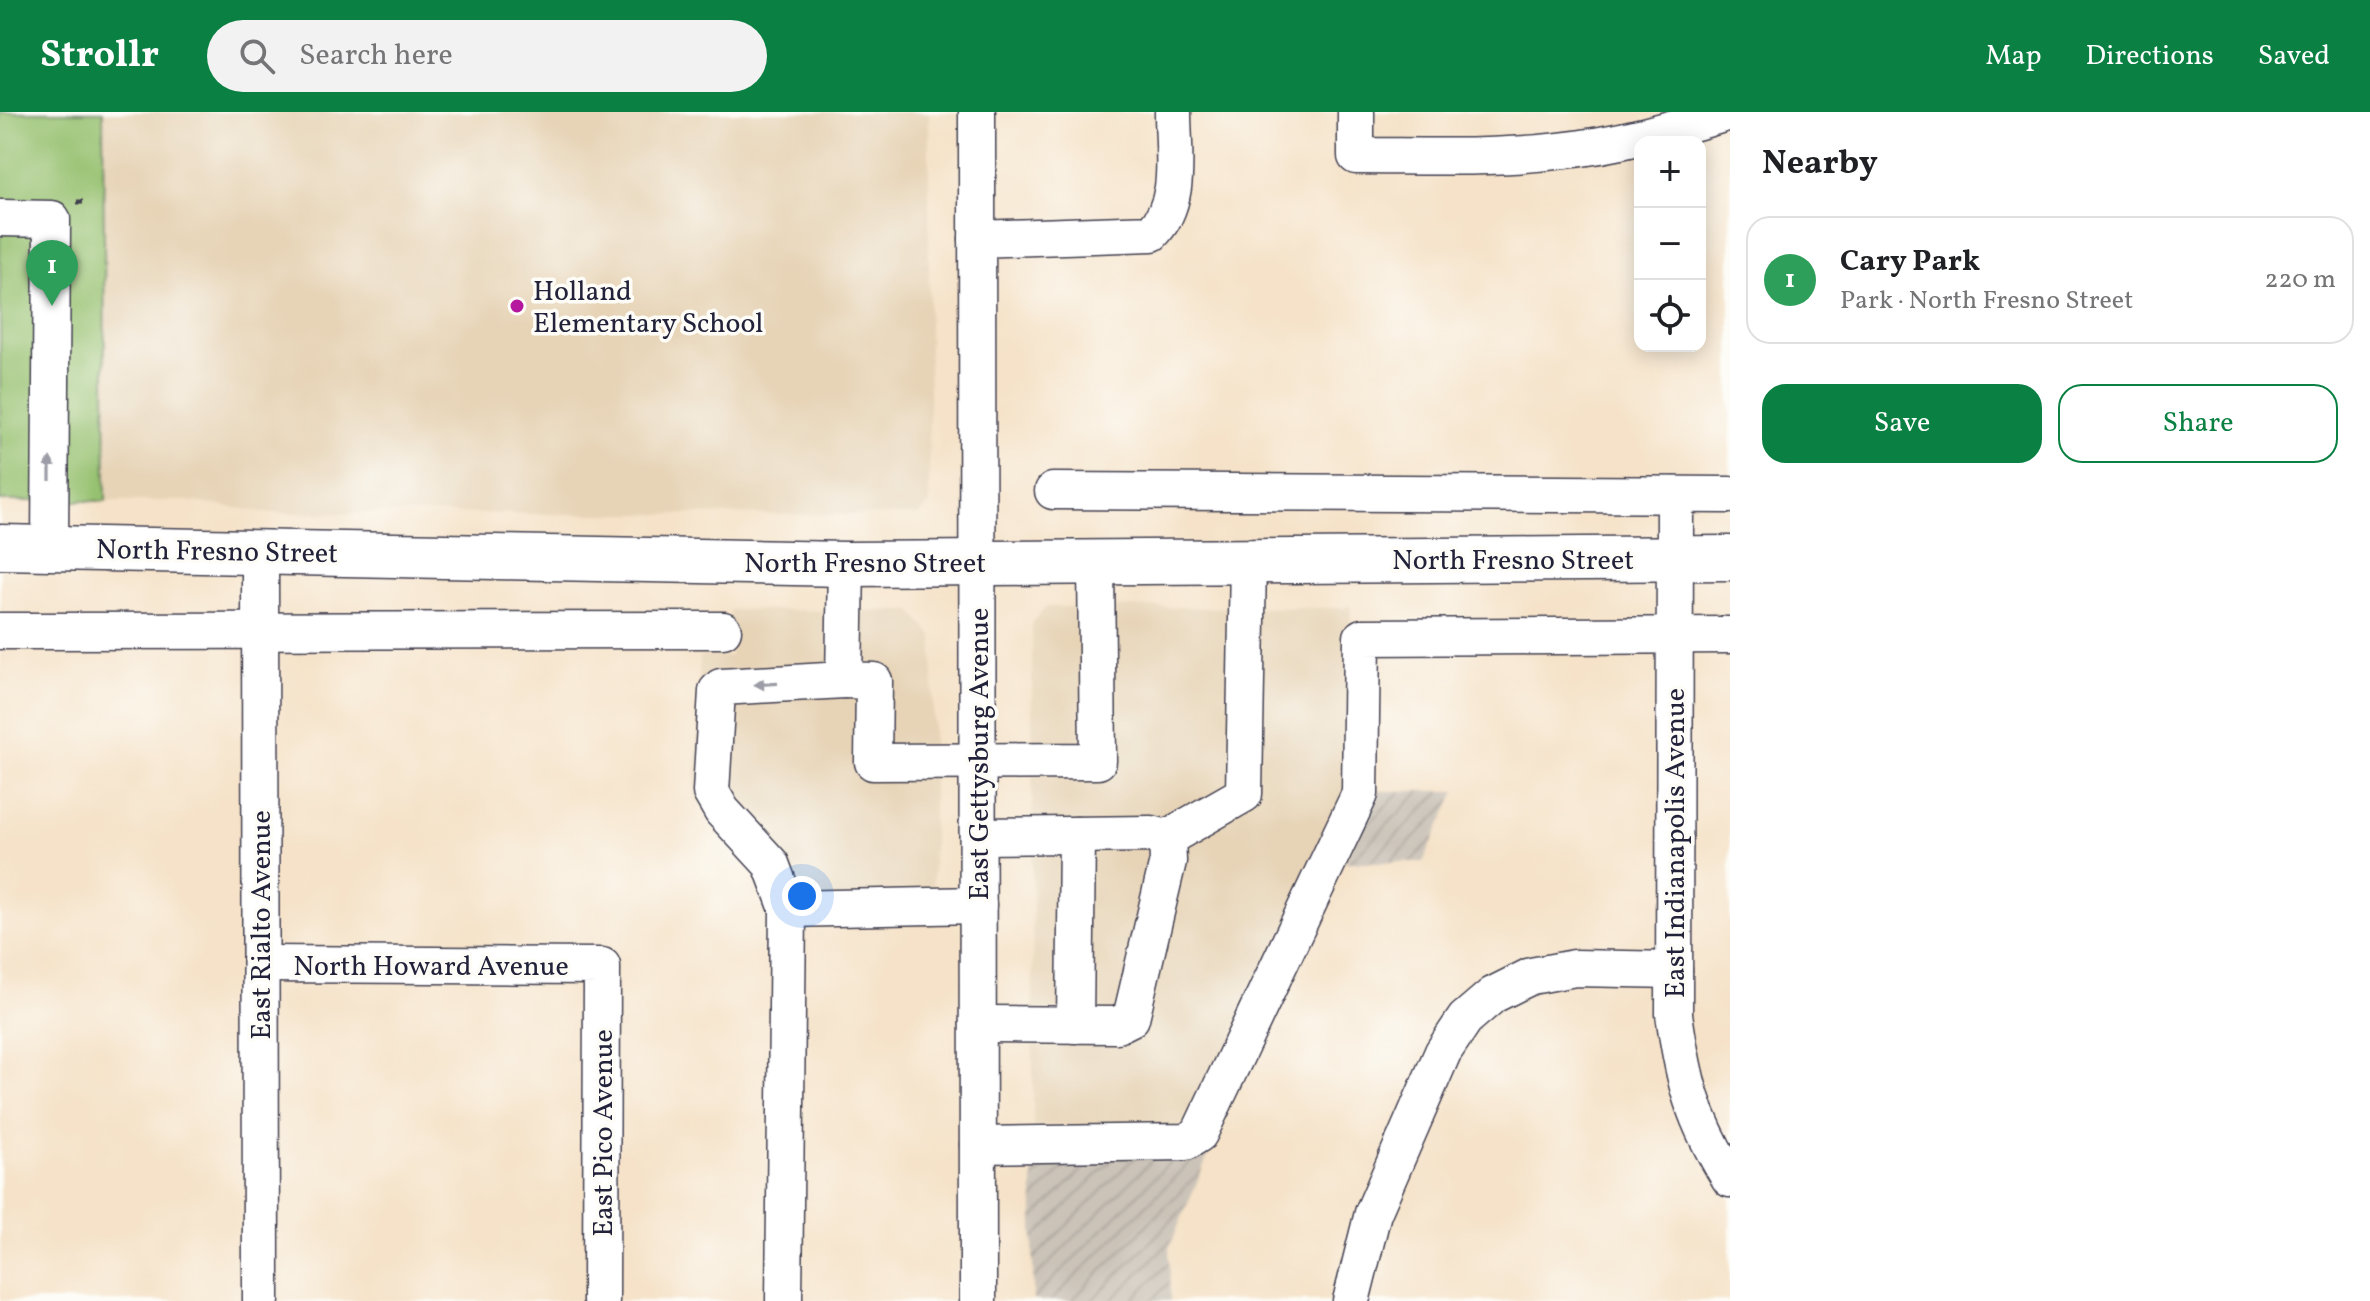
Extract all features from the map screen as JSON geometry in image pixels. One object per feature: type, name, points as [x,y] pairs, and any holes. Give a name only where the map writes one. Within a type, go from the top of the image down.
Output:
[{"type":"main road","name":"North Fresno Street","points":[[0,547],[846,564],[1730,558]]},
{"type":"street","name":"East Gettysburg Avenue","points":[[977,112],[980,764],[978,1301]]},
{"type":"street","points":[[977,239],[1152,233],[1165,219],[1173,196],[1173,112]]},
{"type":"street","points":[[1356,112],[1356,156],[1493,156],[1559,151],[1657,135],[1730,112]]},
{"type":"street","points":[[0,218],[52,219],[50,547]]},
{"type":"street","points":[[1053,491],[1730,495]]},
{"type":"street","name":"East Indianapolis Avenue","points":[[1675,495],[1674,1014],[1682,1073],[1701,1132],[1730,1179]]},
{"type":"street","name":"East Rialto Avenue","points":[[260,550],[261,1301]]},
{"type":"street","points":[[978,836],[1151,834],[1167,838],[1244,794],[1248,560]]},
{"type":"street","points":[[784,1301],[788,909],[771,864],[722,811],[711,792],[717,691],[721,687],[874,681],[873,762],[980,764],[1098,761],[1096,562]]},
{"type":"street","points":[[844,680],[846,564]]},
{"type":"street","points":[[0,631],[723,630]]},
{"type":"street","points":[[978,1145],[1186,1142],[1199,1134],[1360,794],[1362,637],[1730,635]]},
{"type":"street","points":[[1075,1025],[1077,835]]},
{"type":"street","points":[[978,1024],[1117,1025],[1131,1018],[1168,861],[1167,838]]},
{"type":"street","points":[[788,909],[978,905]]},
{"type":"street","name":"North Howard Avenue","points":[[261,964],[602,966]]},
{"type":"street","name":"East Pico Avenue","points":[[601,1301],[602,966]]},
{"type":"street","points":[[1351,1301],[1373,1213],[1443,1052],[1465,1019],[1493,995],[1531,976],[1575,968],[1674,970]]},
{"type":"shaded area","name":"Holland Elementary School","points":[[103,112],[929,112],[929,505],[919,515],[269,513],[187,501],[106,501]]},
{"type":"shaded area","points":[[1351,604],[1352,785],[1193,1126],[1033,1126],[1032,622],[1047,607],[1344,608]]},
{"type":"shaded area","points":[[730,610],[912,611],[933,636],[933,926],[770,927],[770,889],[695,797],[700,656],[730,656]]},
{"type":"shaded area","points":[[1378,791],[1456,791],[1423,862],[1345,862]]},
{"type":"shaded area","points":[[1033,1152],[1209,1153],[1169,1248],[1170,1301],[1033,1301]]},
{"type":"green space","points":[[0,112],[103,112],[106,501],[0,501]]},
{"type":"place","name":"Cary Park","points":[[52,306]]},
{"type":"place","name":"Holland Elementary School","points":[[517,306]]}]
